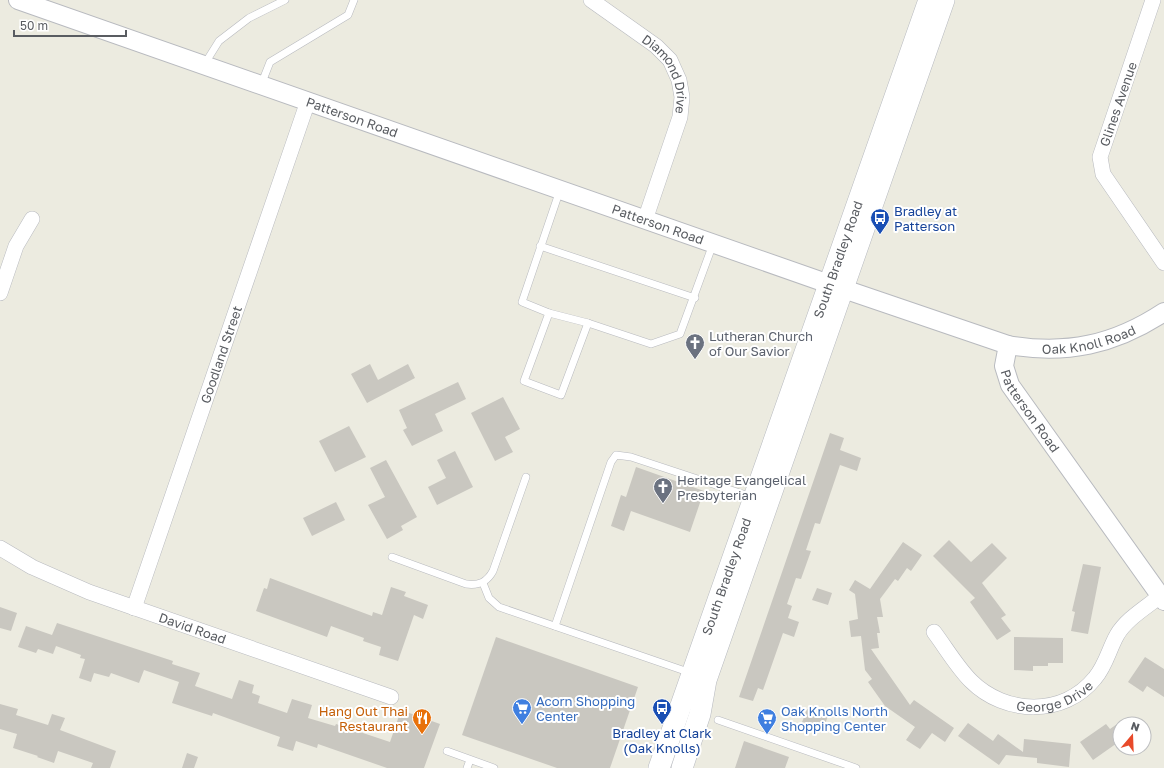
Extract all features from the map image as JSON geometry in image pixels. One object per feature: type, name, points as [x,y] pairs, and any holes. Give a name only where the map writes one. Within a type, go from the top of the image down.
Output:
[{"type":"main road","name":"South Bradley Road","points":[[658,768],[699,677],[836,287],[929,0]]},
{"type":"main road","name":"South Bradley Road","points":[[682,768],[700,714],[699,677],[754,498],[836,287],[944,0]]},
{"type":"main road","points":[[670,768],[676,752],[694,733]]},
{"type":"street","name":"Patterson Road","points":[[18,0],[54,9],[308,102],[836,287],[1008,345],[1004,366],[1010,385],[1162,599]]},
{"type":"street","name":"Diamond Drive","points":[[591,0],[656,46],[670,60],[679,80],[682,98],[680,117],[645,220]]},
{"type":"street","name":"Glines Avenue","points":[[1153,0],[1100,157],[1103,174],[1164,263]]},
{"type":"street","name":"Goodland Street","points":[[134,608],[308,102]]},
{"type":"street","points":[[0,293],[16,246],[32,219]]},
{"type":"street","name":"Oak Knoll Road","points":[[1008,345],[1032,349],[1066,349],[1102,342],[1128,333],[1164,312]]},
{"type":"street","name":"David Road","points":[[0,548],[32,567],[88,592],[391,697]]},
{"type":"street","name":"George Drive","points":[[934,632],[970,681],[985,693],[1004,702],[1023,707],[1054,705],[1083,691],[1096,678],[1105,663],[1118,634],[1130,621],[1162,599]]},
{"type":"lane","points":[[204,65],[219,41],[249,18],[285,0]]},
{"type":"lane","points":[[261,85],[270,62],[348,15],[354,0]]},
{"type":"lane","points":[[560,190],[522,302],[550,313],[588,323],[651,344],[680,334],[695,298],[713,244]]},
{"type":"lane","points":[[540,246],[695,298]]},
{"type":"lane","points":[[550,313],[524,381],[561,395],[588,323]]},
{"type":"lane","points":[[555,626],[611,462],[616,455],[631,457],[754,498]]},
{"type":"lane","points":[[392,558],[466,584],[474,585],[482,583],[494,571],[526,477]]},
{"type":"lane","points":[[482,583],[489,598],[499,607],[699,677]]},
{"type":"lane","points":[[718,720],[856,768]]},
{"type":"lane","points":[[446,751],[494,768]]},
{"type":"lane","points":[[467,768],[470,760]]},
{"type":"building","points":[[370,364],[378,380],[408,364],[415,378],[367,403],[351,374]]},
{"type":"building","points":[[458,382],[466,399],[435,414],[443,431],[412,446],[403,430],[407,428],[399,410]]},
{"type":"building","points":[[503,397],[520,429],[505,437],[513,452],[495,461],[471,413]]},
{"type":"building","points":[[349,426],[366,457],[335,472],[319,441]]},
{"type":"building","points":[[830,433],[844,438],[840,450],[861,458],[857,471],[840,465],[820,524],[815,523],[806,550],[811,551],[801,579],[796,578],[787,604],[792,606],[788,618],[799,622],[794,637],[783,633],[763,690],[758,688],[753,701],[739,697]]},
{"type":"building","points":[[455,451],[473,487],[437,505],[428,487],[446,478],[437,460]]},
{"type":"building","points":[[386,460],[417,517],[401,526],[403,530],[387,539],[368,505],[385,497],[370,468]]},
{"type":"building","points":[[636,467],[704,491],[690,532],[631,511],[624,531],[611,526],[621,495],[626,497]]},
{"type":"building","points":[[336,502],[345,520],[312,536],[303,518]]},
{"type":"building","points":[[949,540],[971,562],[992,543],[1007,558],[982,583],[1006,615],[1001,618],[1011,631],[997,640],[970,602],[975,598],[933,556]]},
{"type":"building","points":[[903,542],[922,555],[911,571],[907,568],[898,581],[895,579],[880,599],[883,617],[877,617],[880,633],[877,633],[879,648],[871,649],[910,705],[914,700],[954,728],[945,742],[932,733],[920,749],[906,740],[915,727],[885,706],[868,682],[872,679],[865,670],[861,636],[851,637],[849,621],[858,619],[855,594],[849,590],[855,580],[870,589]]},
{"type":"building","points":[[1083,564],[1101,567],[1088,634],[1071,631],[1075,612],[1072,611]]},
{"type":"building","points":[[270,578],[372,616],[373,612],[382,615],[391,587],[406,592],[404,596],[428,605],[423,619],[414,615],[398,661],[379,655],[381,647],[363,641],[364,638],[331,626],[327,637],[256,611],[264,588],[267,589]]},
{"type":"building","points":[[817,588],[832,593],[828,605],[812,600]]},
{"type":"building","points":[[0,607],[17,613],[11,631],[0,628]]},
{"type":"building","points":[[57,623],[173,661],[172,664],[200,673],[195,686],[232,699],[239,680],[254,685],[252,693],[260,696],[258,703],[287,713],[292,699],[312,705],[308,718],[335,726],[336,724],[390,742],[401,710],[440,724],[424,768],[387,768],[318,744],[317,748],[296,741],[293,751],[277,746],[280,737],[213,713],[212,716],[172,703],[179,682],[144,670],[139,683],[111,673],[109,677],[94,673],[91,682],[79,678],[85,659],[80,658],[81,655],[56,646],[53,654],[38,649],[36,653],[18,647],[26,626],[52,635]]},
{"type":"building","points":[[496,637],[638,687],[610,768],[557,768],[462,735]]},
{"type":"building","points":[[1014,637],[1063,638],[1063,663],[1048,663],[1048,666],[1033,666],[1033,671],[1014,670]]},
{"type":"building","points":[[1145,657],[1164,669],[1164,697],[1147,686],[1143,692],[1128,682]]},
{"type":"building","points":[[0,704],[18,709],[16,715],[48,725],[52,714],[65,718],[60,730],[116,751],[110,768],[91,768],[93,763],[58,751],[54,763],[13,748],[17,734],[0,729]]},
{"type":"building","points":[[807,709],[828,716],[822,732],[801,725]]},
{"type":"building","points":[[968,723],[993,741],[998,734],[1023,752],[1024,739],[1071,744],[1069,767],[1037,763],[1037,758],[1006,755],[999,765],[958,736]]},
{"type":"building","points":[[1106,724],[1110,729],[1112,728],[1112,747],[1093,760],[1080,742]]},
{"type":"building","points":[[744,741],[789,757],[785,768],[735,768]]},
{"type":"building","points":[[187,753],[198,757],[194,768],[182,768]]},
{"type":"place","name":"Bradley at Patterson","points":[[880,235]]},
{"type":"place","name":"Lutheran Church of Our Savior","points":[[695,360]]},
{"type":"place","name":"Heritage Evangelical Presbyterian","points":[[663,504]]},
{"type":"place","name":"Acorn Shopping Center","points":[[522,725]]},
{"type":"place","name":"Bradley at Clark (Oak Knolls)","points":[[662,725]]},
{"type":"place","name":"Hang Out Thai Restaurant","points":[[422,735]]},
{"type":"place","name":"Oak Knolls North Shopping Center","points":[[767,735]]}]
